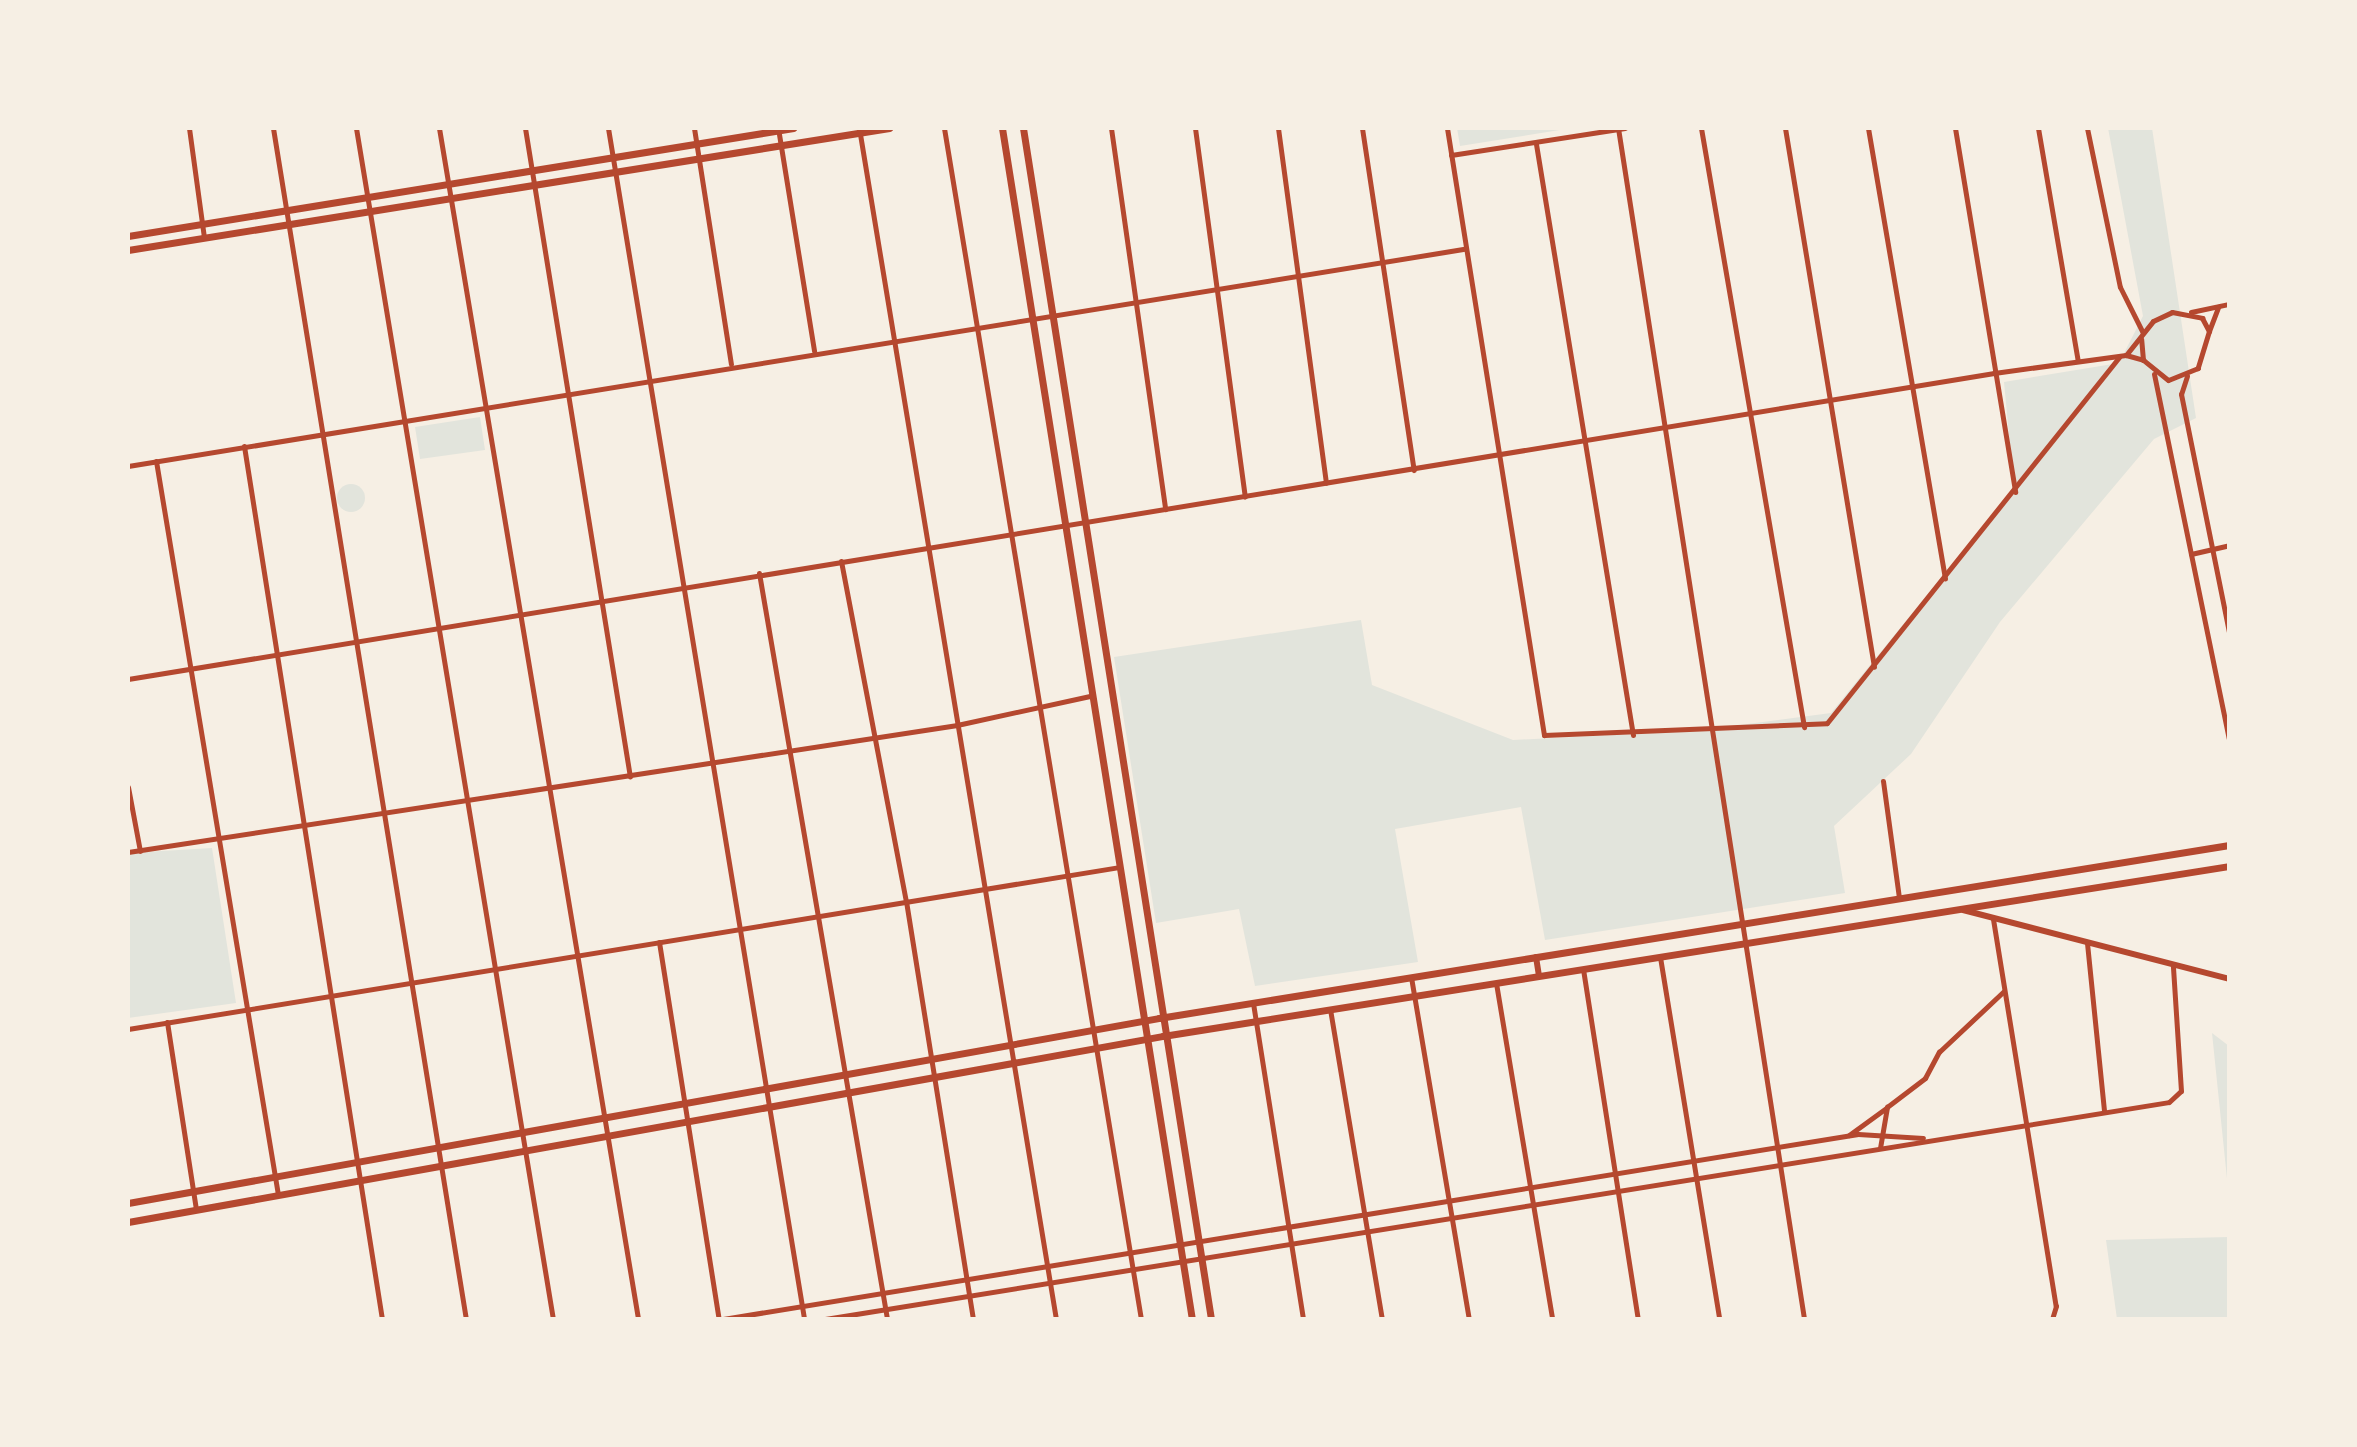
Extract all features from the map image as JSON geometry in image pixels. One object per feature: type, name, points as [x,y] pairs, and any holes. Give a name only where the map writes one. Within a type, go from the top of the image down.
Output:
[{"type":"main road","points":[[128,236],[793,128]]},
{"type":"main road","points":[[128,250],[859,130],[889,128]]},
{"type":"main road","points":[[1002,128],[1062,524],[1192,1319]]},
{"type":"main road","points":[[1023,128],[1048,315],[1159,1018],[1211,1319]]},
{"type":"main road","points":[[128,1203],[1159,1018],[2229,845]]},
{"type":"main road","points":[[128,1222],[1163,1036],[2229,866]]},
{"type":"street","points":[[189,128],[204,238]]},
{"type":"street","points":[[273,128],[466,1319]]},
{"type":"street","points":[[356,128],[553,1319]]},
{"type":"street","points":[[439,128],[638,1319]]},
{"type":"street","points":[[525,128],[630,777]]},
{"type":"street","points":[[608,128],[804,1319]]},
{"type":"street","points":[[694,128],[731,364]]},
{"type":"street","points":[[944,128],[1042,705],[1141,1319]]},
{"type":"street","points":[[1111,128],[1165,509]]},
{"type":"street","points":[[1195,128],[1245,497]]},
{"type":"street","points":[[1278,128],[1300,272],[1326,483]]},
{"type":"street","points":[[1362,128],[1385,259],[1414,470]]},
{"type":"street","points":[[1447,128],[1544,735],[1711,732],[1827,723],[2153,321],[2229,304]]},
{"type":"street","points":[[1451,155],[1536,144],[1620,128],[1740,924],[1804,1319]]},
{"type":"street","points":[[1701,128],[1804,727]]},
{"type":"street","points":[[1785,128],[1828,404],[1874,667]]},
{"type":"street","points":[[1868,128],[1945,579]]},
{"type":"street","points":[[1955,128],[2015,492]]},
{"type":"street","points":[[2038,128],[2078,361]]},
{"type":"street","points":[[2087,128],[2120,287],[2142,336],[2143,360],[2154,374],[2229,738]]},
{"type":"street","points":[[778,129],[814,351]]},
{"type":"street","points":[[859,130],[1056,1319]]},
{"type":"street","points":[[1536,144],[1633,735]]},
{"type":"street","points":[[128,466],[568,390],[1031,319],[1217,285],[1464,249]]},
{"type":"street","points":[[2219,306],[2209,331],[2209,351],[2187,376],[2181,394],[2229,632]]},
{"type":"street","points":[[2189,312],[2209,331]]},
{"type":"street","points":[[128,679],[275,653],[357,644],[759,573],[1414,470],[1749,413],[1828,404],[1994,373],[2122,356],[2143,360]]},
{"type":"street","points":[[2154,374],[2187,376]]},
{"type":"street","points":[[244,446],[382,1319]]},
{"type":"street","points":[[156,461],[278,1195]]},
{"type":"street","points":[[2191,554],[2229,545]]},
{"type":"street","points":[[841,561],[877,736],[906,901],[973,1319]]},
{"type":"street","points":[[759,573],[823,915],[887,1319]]},
{"type":"street","points":[[128,852],[219,841],[549,786],[630,777],[957,725],[1090,696]]},
{"type":"street","points":[[1883,781],[1899,898]]},
{"type":"street","points":[[128,787],[140,851]]},
{"type":"street","points":[[128,1029],[1119,867]]},
{"type":"street","points":[[1959,909],[2229,979]]},
{"type":"street","points":[[1993,919],[2022,1123],[2056,1306],[2052,1319]]},
{"type":"street","points":[[659,942],[721,1319],[1048,1267],[1180,1241],[1848,1136],[1932,1139]]},
{"type":"street","points":[[2087,943],[2104,1111]]},
{"type":"street","points":[[1536,957],[1539,976]]},
{"type":"street","points":[[1660,957],[1719,1319]]},
{"type":"street","points":[[825,1319],[1200,1254],[2169,1102],[2181,1091],[2173,966]]},
{"type":"street","points":[[1583,969],[1638,1319]]},
{"type":"street","points":[[1411,977],[1469,1319]]},
{"type":"street","points":[[1496,983],[1552,1319]]},
{"type":"street","points":[[1848,1136],[1925,1078],[1939,1052],[2004,992]]},
{"type":"street","points":[[1253,1003],[1303,1319]]},
{"type":"street","points":[[1330,1009],[1382,1319]]},
{"type":"street","points":[[167,1022],[196,1191],[196,1210]]},
{"type":"street","points":[[1880,1148],[1879,1136],[1887,1107]]},
{"type":"shaded area","points":[[1457,128],[1572,128],[1460,146]]},
{"type":"shaded area","points":[[2108,128],[2152,128],[2196,418],[2154,439],[2000,622],[1911,754],[1834,826],[1845,893],[1545,940],[1521,807],[1395,829],[1418,962],[1255,986],[1239,909],[1156,923],[1114,657],[1361,620],[1372,685],[1513,740],[1694,731],[1831,713],[2014,488],[2004,382],[2119,363],[2143,316]]},
{"type":"shaded area","points":[[480,417],[485,450],[420,459],[415,427]]},
{"type":"shaded area","points":[[351,484],[361,488],[365,498],[361,508],[351,512],[341,508],[337,498],[341,488]]},
{"type":"shaded area","points":[[212,848],[236,1003],[128,1018],[128,853]]},
{"type":"shaded area","points":[[2212,1033],[2229,1046],[2229,1198]]},
{"type":"shaded area","points":[[2229,1237],[2229,1319],[2117,1319],[2106,1240]]}]
